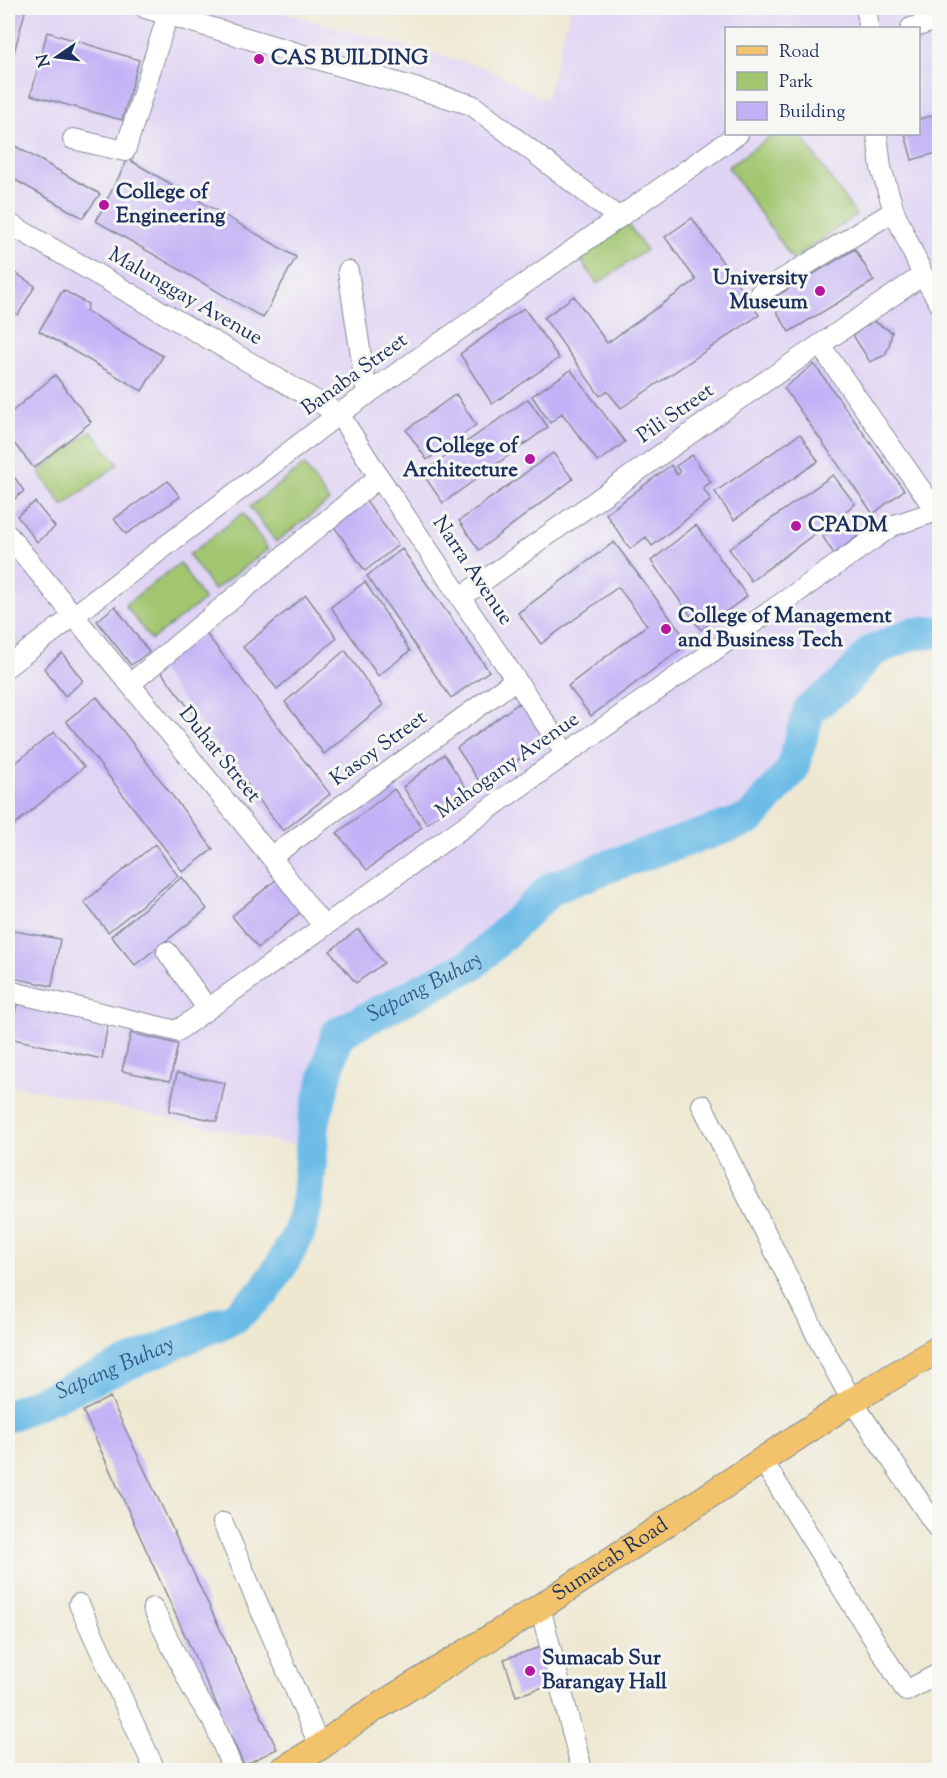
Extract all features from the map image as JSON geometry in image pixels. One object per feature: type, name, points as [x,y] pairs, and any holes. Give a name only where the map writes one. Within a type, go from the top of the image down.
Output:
[{"type":"main road","name":"Sumacab Road","points":[[282,1770],[320,1747],[358,1719],[540,1607],[852,1401],[939,1348]]},
{"type":"street","points":[[145,8],[472,105],[619,218]]},
{"type":"street","points":[[867,8],[868,27]]},
{"type":"street","points":[[73,139],[124,152],[168,14]]},
{"type":"street","points":[[914,27],[939,19]]},
{"type":"street","name":"Banaba Street","points":[[8,666],[339,414],[737,135]]},
{"type":"street","points":[[878,135],[880,168],[894,211],[939,304]]},
{"type":"street","points":[[760,293],[894,211]]},
{"type":"street","name":"Malunggay Avenue","points":[[8,223],[339,414]]},
{"type":"street","points":[[348,271],[367,394]]},
{"type":"street","name":"Pili Street","points":[[460,597],[726,408],[923,275]]},
{"type":"street","points":[[819,345],[938,511]]},
{"type":"street","name":"Narra Avenue","points":[[339,414],[566,754]]},
{"type":"street","points":[[130,684],[379,477]]},
{"type":"street","name":"Mahogany Avenue","points":[[8,992],[177,1030],[892,526],[938,511]]},
{"type":"street","name":"Duhat Street","points":[[8,535],[271,856],[323,927]]},
{"type":"street","name":"Kasoy Street","points":[[271,856],[516,680]]},
{"type":"street","points":[[167,952],[207,1008]]},
{"type":"street","points":[[702,1106],[852,1401],[939,1532]]},
{"type":"street","points":[[763,1461],[906,1691],[939,1673]]},
{"type":"street","points":[[223,1523],[320,1747]]},
{"type":"street","points":[[79,1604],[155,1770]]},
{"type":"street","points":[[540,1607],[582,1770]]},
{"type":"street","points":[[153,1608],[194,1692],[214,1723],[233,1770]]},
{"type":"shaded area","points":[[8,8],[267,8],[486,68],[546,100],[570,8],[939,8],[939,632],[911,634],[871,652],[844,683],[809,710],[792,770],[750,819],[618,863],[552,888],[474,963],[338,1034],[314,1120],[311,1149],[8,1084]]},
{"type":"green space","points":[[773,135],[801,135],[856,215],[793,260],[728,167]]},
{"type":"green space","points":[[628,224],[646,250],[597,284],[580,258]]},
{"type":"green space","points":[[91,431],[118,464],[63,506],[39,472]]},
{"type":"green space","points":[[304,465],[329,501],[276,542],[250,507]]},
{"type":"green space","points":[[243,513],[268,549],[214,590],[189,555]]},
{"type":"green space","points":[[180,563],[204,600],[151,640],[125,605]]},
{"type":"building","points":[[8,8],[26,8],[8,75]]},
{"type":"building","points":[[47,32],[139,60],[122,120],[31,95]]},
{"type":"building","points":[[940,114],[940,152],[912,160],[905,135],[920,135],[920,119]]},
{"type":"building","points":[[8,142],[100,194],[83,218],[8,176]]},
{"type":"building","points":[[128,159],[296,257],[263,318],[96,221]]},
{"type":"building","points":[[692,218],[759,315],[621,408],[607,391],[600,396],[544,318],[574,296],[607,343],[696,280],[665,237]]},
{"type":"building","points":[[855,249],[874,281],[789,332],[770,300]]},
{"type":"building","points":[[8,268],[35,286],[18,315],[8,309]]},
{"type":"building","points":[[63,290],[88,304],[86,311],[163,356],[142,391],[39,331]]},
{"type":"building","points":[[524,308],[559,358],[492,404],[460,354]]},
{"type":"building","points":[[873,321],[892,332],[885,355],[870,362],[853,335]]},
{"type":"building","points":[[814,364],[904,490],[873,514],[784,388]]},
{"type":"building","points":[[571,370],[625,442],[598,462],[562,413],[550,423],[532,396]]},
{"type":"building","points":[[55,375],[91,422],[34,468],[8,436],[8,415]]},
{"type":"building","points":[[456,394],[476,425],[427,460],[406,430]]},
{"type":"building","points":[[528,399],[548,427],[443,503],[422,473]]},
{"type":"building","points":[[800,434],[818,461],[734,520],[715,492]]},
{"type":"building","points":[[553,453],[573,479],[479,550],[459,521]]},
{"type":"building","points":[[692,455],[711,482],[703,488],[711,500],[652,546],[646,537],[630,549],[606,514],[671,465],[677,475],[680,472],[676,466]]},
{"type":"building","points":[[8,468],[24,491],[8,504]]},
{"type":"building","points":[[833,475],[855,504],[751,581],[729,549]]},
{"type":"building","points":[[168,481],[180,497],[126,534],[114,519]]},
{"type":"building","points":[[365,499],[398,545],[365,571],[333,525]]},
{"type":"building","points":[[35,502],[55,527],[37,542],[17,516]]},
{"type":"building","points":[[847,519],[858,536],[834,554],[823,537]]},
{"type":"building","points":[[696,525],[747,596],[701,630],[651,561]]},
{"type":"building","points":[[614,542],[689,643],[591,716],[568,686],[647,625],[618,587],[541,644],[518,613]]},
{"type":"building","points":[[402,549],[489,671],[451,698],[367,576]]},
{"type":"building","points":[[365,582],[410,651],[378,676],[331,607]]},
{"type":"building","points":[[306,595],[337,638],[277,689],[243,647]]},
{"type":"building","points":[[115,606],[149,652],[131,665],[97,621]]},
{"type":"building","points":[[205,632],[330,794],[283,831],[158,668]]},
{"type":"building","points":[[345,650],[383,705],[324,754],[285,702]]},
{"type":"building","points":[[62,653],[83,681],[65,696],[44,668]]},
{"type":"building","points":[[97,697],[213,849],[183,872],[66,721]]},
{"type":"building","points":[[519,703],[545,739],[483,787],[457,748]]},
{"type":"building","points":[[54,732],[84,767],[8,830],[8,769]]},
{"type":"building","points":[[444,754],[468,791],[427,824],[403,787]]},
{"type":"building","points":[[394,789],[422,827],[367,870],[337,833]]},
{"type":"building","points":[[155,844],[178,876],[108,932],[84,902]]},
{"type":"building","points":[[182,877],[207,909],[135,965],[111,936]]},
{"type":"building","points":[[277,879],[302,911],[258,948],[232,916]]},
{"type":"building","points":[[358,929],[384,963],[356,983],[330,951]]},
{"type":"building","points":[[8,930],[60,939],[52,986],[8,977]]},
{"type":"building","points":[[18,1001],[108,1022],[102,1059],[9,1038]]},
{"type":"building","points":[[131,1033],[178,1044],[170,1081],[122,1071]]},
{"type":"building","points":[[177,1073],[225,1083],[217,1121],[169,1111]]},
{"type":"building","points":[[110,1397],[277,1749],[244,1765],[83,1411]]},
{"type":"building","name":"Sumacab Sur Barangay Hall","points":[[544,1646],[556,1683],[516,1696],[504,1659]]},
{"type":"waterway","name":"Sapang Buhay","points":[[8,1416],[235,1317],[264,1292],[299,1233],[307,1202],[314,1120],[337,1034],[474,963],[552,888],[618,863],[750,819],[792,770],[809,710],[844,683],[871,652],[911,634],[940,632]]},
{"type":"place","name":"CAS BUILDING","points":[[259,59]]},
{"type":"place","name":"College of Engineering","points":[[104,205]]},
{"type":"place","name":"University Museum","points":[[820,291]]},
{"type":"place","name":"College of Architecture","points":[[530,459]]},
{"type":"place","name":"CPADM","points":[[796,526]]},
{"type":"place","name":"College of Management and Business Tech","points":[[666,629]]},
{"type":"place","name":"Sumacab Sur Barangay Hall","points":[[530,1671]]}]
